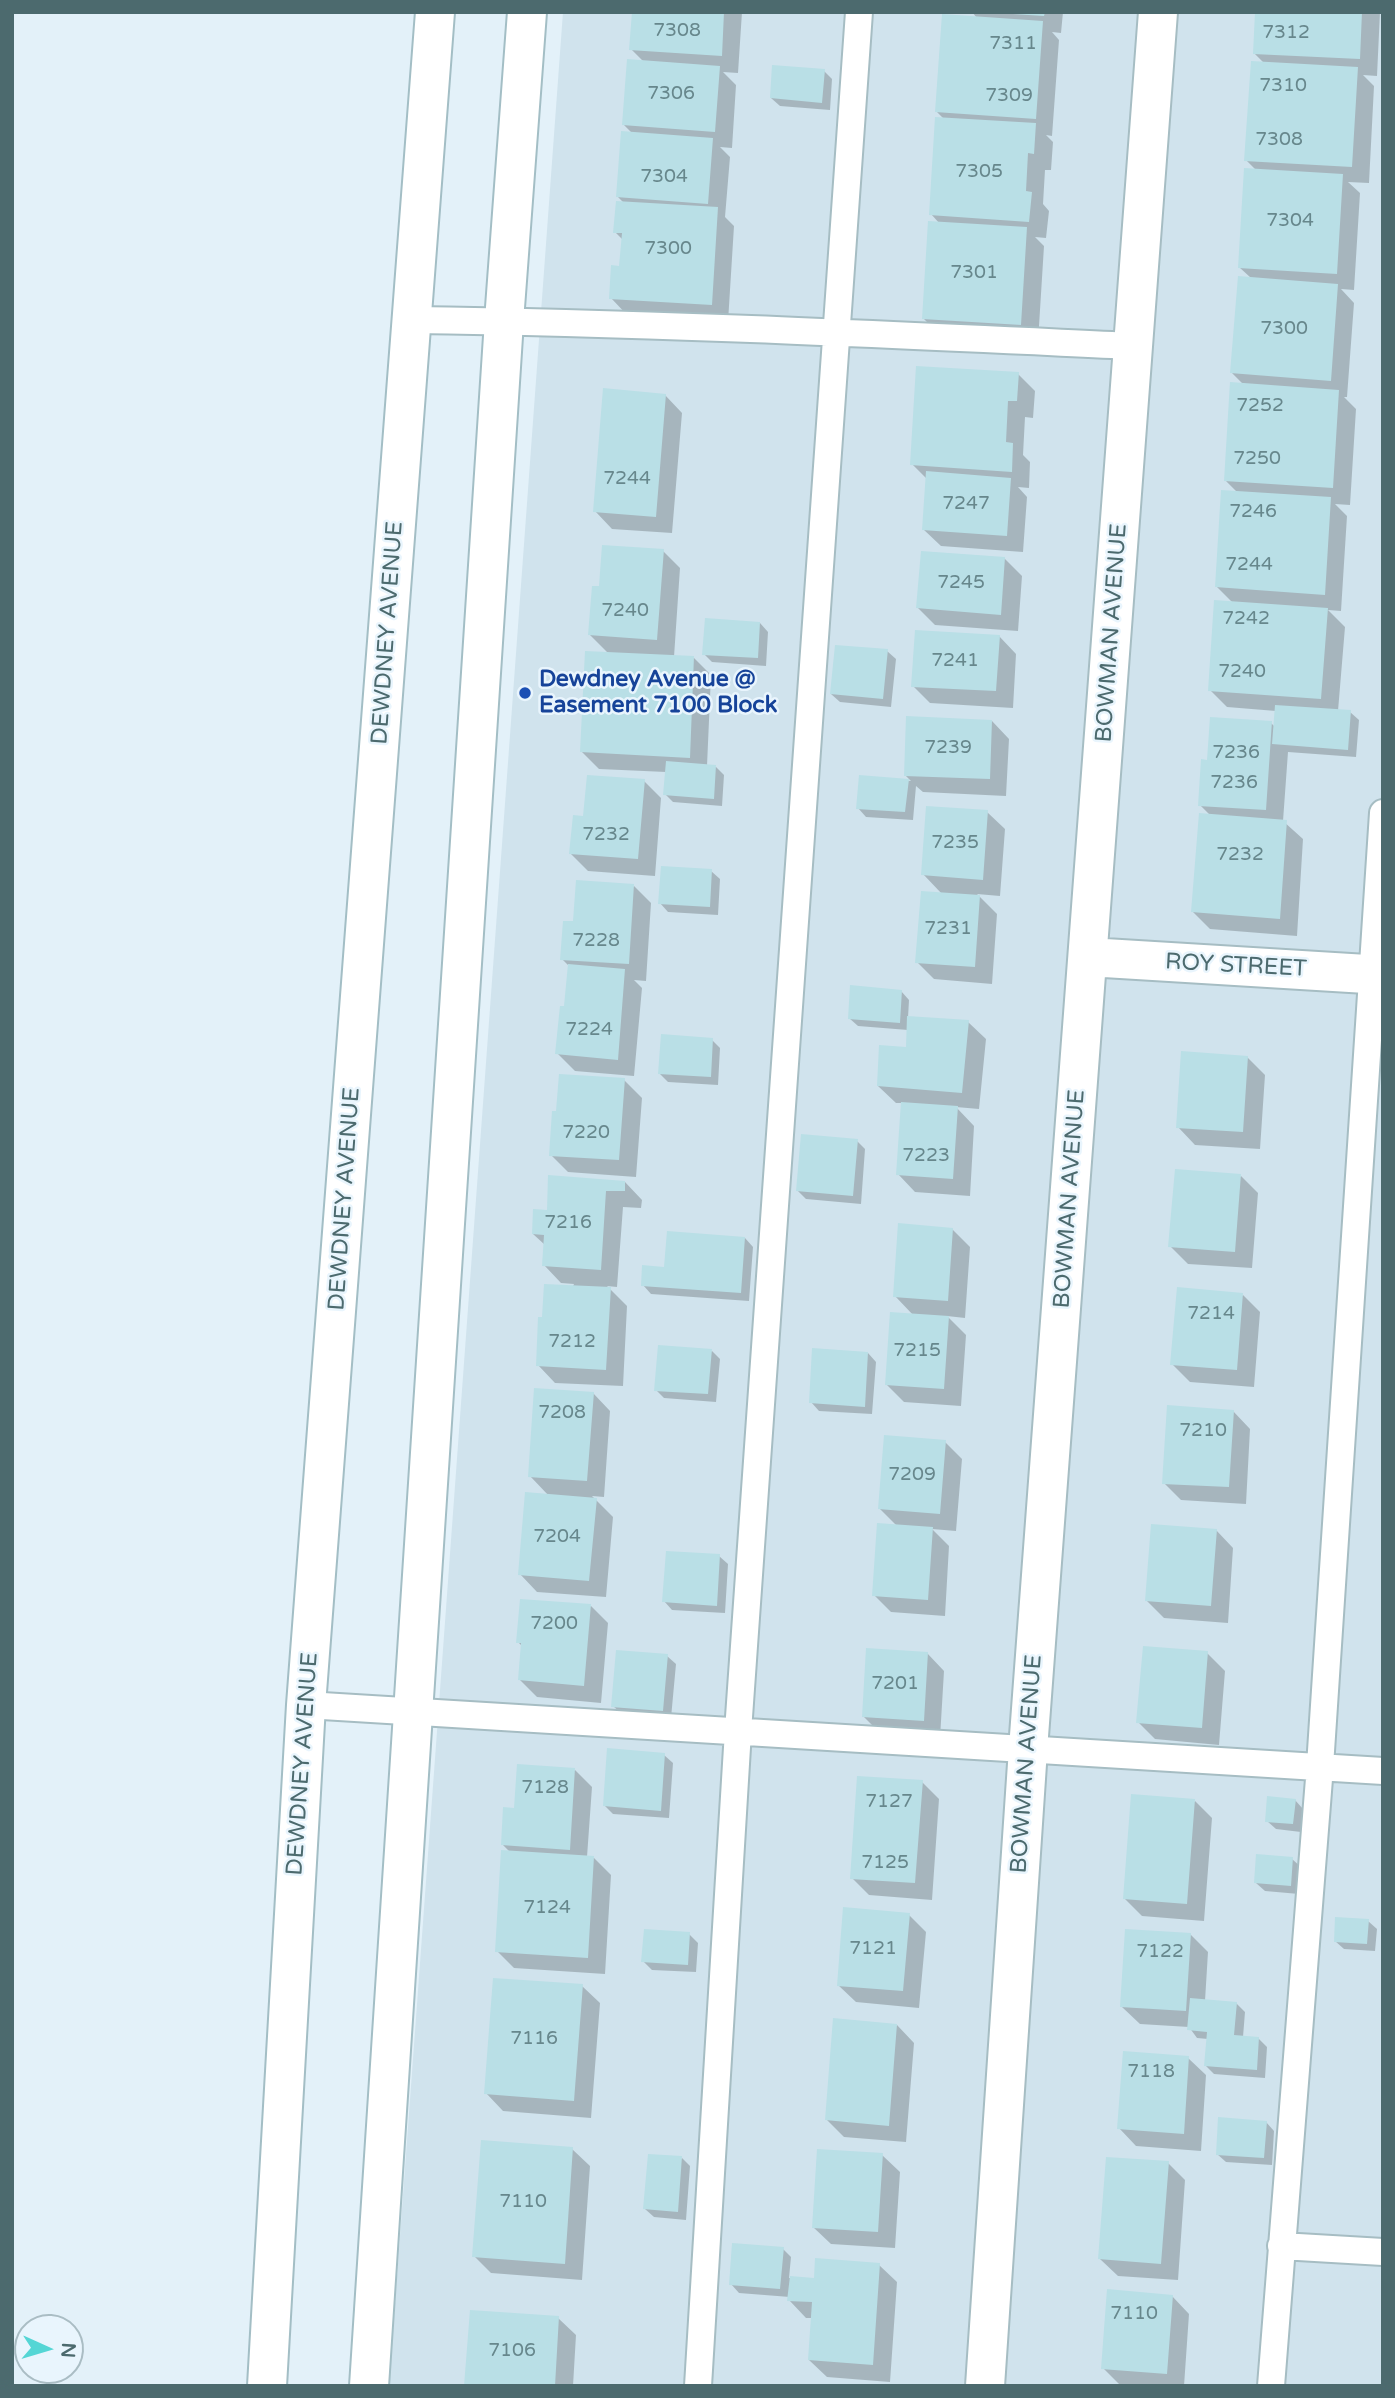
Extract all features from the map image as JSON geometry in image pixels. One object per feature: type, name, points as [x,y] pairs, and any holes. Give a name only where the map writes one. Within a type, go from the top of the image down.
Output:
[{"type":"main road","name":"DEWDNEY AVENUE","points":[[267,2386],[306,1705],[435,12]]},
{"type":"main road","points":[[369,2386],[504,321],[527,12]]},
{"type":"main road","name":"BOWMAN AVENUE","points":[[985,2386],[1028,1749],[1158,12]]},
{"type":"main road","name":"ROY STREET","points":[[1088,957],[1377,975]]},
{"type":"lane","points":[[698,2386],[738,1731],[859,12]]},
{"type":"lane","points":[[412,320],[835,332],[1133,346]]},
{"type":"lane","points":[[1271,2386],[1320,1766],[1377,975],[1383,813]]},
{"type":"lane","points":[[306,1705],[1383,1771]]},
{"type":"lane","points":[[1281,2246],[1383,2252]]},
{"type":"shaded area","points":[[563,12],[1383,12],[1383,2386],[389,2386]]},
{"type":"building","points":[[632,12],[724,12],[722,56],[629,50]]},
{"type":"building","points":[[1013,12],[1045,12],[1044,16]]},
{"type":"building","points":[[1255,12],[1362,12],[1360,59],[1253,54]]},
{"type":"building","points":[[942,14],[1043,21],[1036,119],[935,112]]},
{"type":"building","points":[[627,59],[720,66],[715,132],[622,125]]},
{"type":"building","points":[[1251,61],[1358,67],[1352,167],[1244,161]]},
{"type":"building","points":[[772,65],[825,69],[822,103],[770,98]]},
{"type":"building","points":[[935,117],[1036,123],[1034,154],[1028,153],[1026,191],[1032,192],[1029,222],[929,215]]},
{"type":"building","points":[[621,131],[713,138],[708,204],[616,197]]},
{"type":"building","points":[[1244,168],[1343,174],[1337,274],[1238,268]]},
{"type":"building","points":[[616,201],[718,207],[712,305],[609,299],[611,265],[619,266],[622,233],[613,233]]},
{"type":"building","points":[[928,221],[1027,227],[1021,325],[922,319]]},
{"type":"building","points":[[1238,276],[1338,284],[1331,381],[1230,373]]},
{"type":"building","points":[[916,366],[1019,372],[1017,401],[1008,401],[1006,442],[1013,443],[1012,472],[910,465]]},
{"type":"building","points":[[1230,382],[1339,390],[1333,488],[1224,481]]},
{"type":"building","points":[[603,388],[666,394],[656,517],[593,512]]},
{"type":"building","points":[[926,471],[1011,478],[1007,536],[922,530]]},
{"type":"building","points":[[1221,490],[1331,497],[1325,595],[1215,587]]},
{"type":"building","points":[[602,545],[664,549],[657,640],[588,635],[592,586],[599,586]]},
{"type":"building","points":[[921,551],[1005,557],[1001,615],[916,608]]},
{"type":"building","points":[[1214,600],[1328,608],[1321,699],[1208,691]]},
{"type":"building","points":[[705,618],[760,622],[758,658],[702,655]]},
{"type":"building","points":[[915,630],[1000,635],[996,691],[911,687]]},
{"type":"building","points":[[835,645],[888,649],[883,699],[830,694]]},
{"type":"building","points":[[585,651],[694,656],[690,758],[580,752]]},
{"type":"building","points":[[1275,705],[1351,710],[1348,750],[1272,744]]},
{"type":"building","points":[[906,716],[992,720],[990,779],[904,776]]},
{"type":"building","points":[[1210,717],[1272,721],[1266,810],[1198,806],[1201,759],[1207,760]]},
{"type":"building","points":[[666,761],[716,765],[714,799],[663,795]]},
{"type":"building","points":[[587,775],[645,779],[638,859],[569,854],[573,815],[583,816]]},
{"type":"building","points":[[859,775],[909,779],[905,812],[856,809]]},
{"type":"building","points":[[926,806],[988,810],[983,880],[921,875]]},
{"type":"building","points":[[1199,813],[1287,820],[1280,919],[1191,912]]},
{"type":"building","points":[[661,866],[712,869],[710,907],[658,904]]},
{"type":"building","points":[[576,880],[634,884],[629,964],[560,960],[563,921],[573,921]]},
{"type":"building","points":[[921,891],[980,895],[975,967],[915,963]]},
{"type":"building","points":[[568,964],[625,969],[618,1060],[555,1054]]},
{"type":"building","points":[[850,985],[902,990],[900,1023],[848,1019]]},
{"type":"building","points":[[907,1016],[969,1020],[962,1093],[877,1086],[879,1045],[906,1047]]},
{"type":"building","points":[[661,1034],[713,1038],[711,1077],[658,1074]]},
{"type":"building","points":[[1181,1051],[1248,1056],[1243,1132],[1176,1128]]},
{"type":"building","points":[[559,1074],[625,1078],[619,1160],[549,1156],[552,1111],[556,1111]]},
{"type":"building","points":[[901,1102],[958,1106],[953,1179],[896,1175]]},
{"type":"building","points":[[801,1134],[858,1139],[853,1196],[796,1191]]},
{"type":"building","points":[[1175,1169],[1241,1174],[1235,1252],[1168,1247]]},
{"type":"building","points":[[548,1175],[625,1181],[625,1191],[606,1191],[601,1270],[542,1266],[544,1235],[532,1234],[533,1209],[547,1210]]},
{"type":"building","points":[[898,1223],[953,1228],[948,1301],[893,1297]]},
{"type":"building","points":[[667,1231],[745,1237],[741,1293],[641,1286],[642,1265],[664,1267]]},
{"type":"building","points":[[544,1284],[611,1287],[606,1370],[536,1366],[538,1317],[542,1317]]},
{"type":"building","points":[[1177,1287],[1243,1293],[1237,1370],[1170,1365]]},
{"type":"building","points":[[890,1312],[949,1316],[944,1389],[885,1385]]},
{"type":"building","points":[[658,1345],[712,1349],[708,1394],[654,1391]]},
{"type":"building","points":[[812,1348],[868,1352],[865,1407],[809,1403]]},
{"type":"building","points":[[534,1388],[594,1392],[587,1481],[528,1477]]},
{"type":"building","points":[[1167,1405],[1234,1410],[1229,1487],[1162,1484]]},
{"type":"building","points":[[884,1435],[946,1440],[940,1514],[878,1509]]},
{"type":"building","points":[[525,1492],[597,1498],[589,1581],[518,1575]]},
{"type":"building","points":[[877,1523],[933,1527],[928,1600],[872,1596]]},
{"type":"building","points":[[1151,1524],[1217,1529],[1211,1606],[1145,1601]]},
{"type":"building","points":[[666,1551],[720,1554],[717,1606],[662,1602]]},
{"type":"building","points":[[520,1599],[591,1604],[584,1686],[518,1680],[521,1643],[516,1643]]},
{"type":"building","points":[[1143,1646],[1208,1651],[1202,1728],[1136,1723]]},
{"type":"building","points":[[866,1648],[928,1652],[924,1721],[862,1717]]},
{"type":"building","points":[[616,1650],[668,1654],[663,1711],[611,1707]]},
{"type":"building","points":[[607,1748],[665,1753],[661,1811],[603,1806]]},
{"type":"building","points":[[517,1764],[575,1768],[570,1850],[501,1845],[503,1807],[514,1808]]},
{"type":"building","points":[[857,1776],[923,1780],[915,1883],[850,1879]]},
{"type":"building","points":[[1131,1794],[1195,1799],[1187,1904],[1123,1899]]},
{"type":"building","points":[[1267,1796],[1296,1799],[1293,1824],[1265,1822]]},
{"type":"building","points":[[501,1850],[594,1856],[588,1958],[495,1952]]},
{"type":"building","points":[[1256,1854],[1293,1857],[1291,1886],[1254,1883]]},
{"type":"building","points":[[843,1907],[910,1913],[903,1991],[837,1986]]},
{"type":"building","points":[[1335,1917],[1369,1919],[1367,1944],[1334,1942]]},
{"type":"building","points":[[644,1929],[690,1932],[688,1965],[641,1962]]},
{"type":"building","points":[[1125,1929],[1191,1933],[1186,2011],[1120,2007]]},
{"type":"building","points":[[493,1978],[583,1984],[574,2101],[484,2094]]},
{"type":"building","points":[[1190,1998],[1237,2002],[1234,2035],[1259,2037],[1257,2070],[1204,2066],[1207,2032],[1187,2030]]},
{"type":"building","points":[[833,2018],[897,2024],[889,2126],[825,2120]]},
{"type":"building","points":[[1123,2051],[1189,2056],[1184,2134],[1117,2129]]},
{"type":"building","points":[[1218,2117],[1267,2121],[1264,2158],[1216,2155]]},
{"type":"building","points":[[481,2140],[573,2147],[565,2264],[472,2257]]},
{"type":"building","points":[[817,2149],[883,2153],[878,2232],[812,2228]]},
{"type":"building","points":[[648,2154],[682,2156],[678,2212],[643,2209]]},
{"type":"building","points":[[1106,2157],[1169,2161],[1161,2264],[1098,2259]]},
{"type":"building","points":[[732,2243],[784,2247],[780,2289],[729,2285]]},
{"type":"building","points":[[815,2258],[880,2263],[873,2365],[808,2360],[812,2302],[787,2301],[790,2276],[814,2278]]},
{"type":"building","points":[[1107,2289],[1173,2295],[1167,2374],[1101,2369]]},
{"type":"building","points":[[470,2310],[559,2316],[555,2386],[464,2386]]},
{"type":"place","name":"Dewdney Avenue @ Easement 7100 Block","points":[[525,693]]}]
